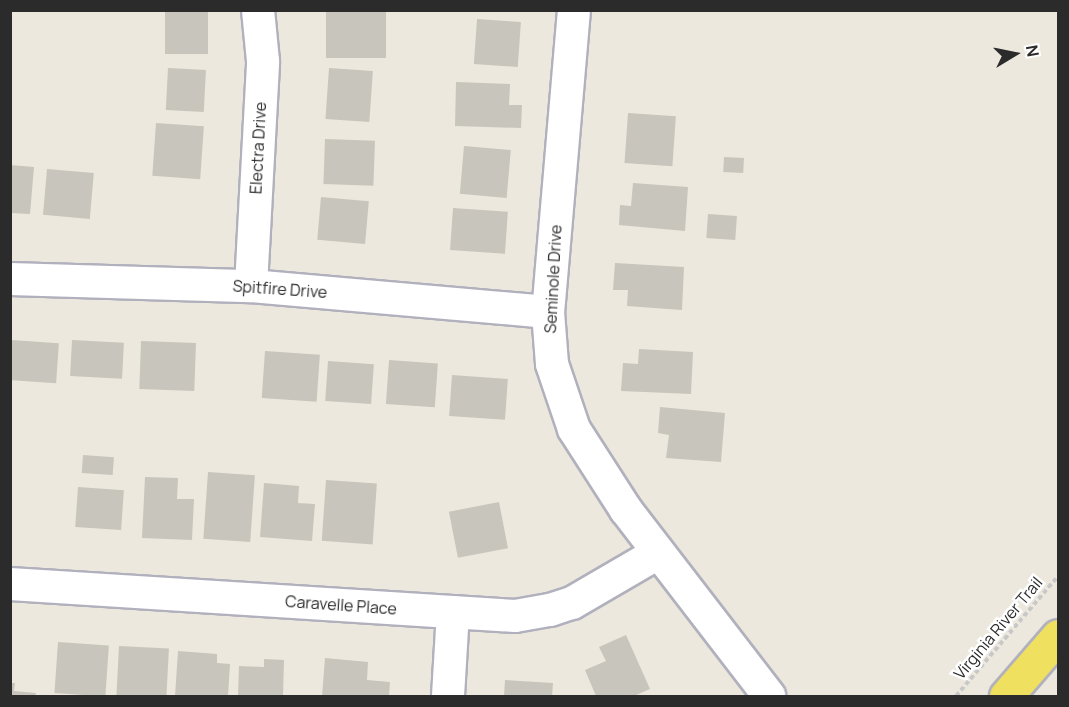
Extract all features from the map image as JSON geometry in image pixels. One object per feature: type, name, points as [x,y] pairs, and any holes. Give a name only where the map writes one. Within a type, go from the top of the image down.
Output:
[{"type":"main road","points":[[1006,696],[1059,636]]},
{"type":"street","name":"Electra Drive","points":[[250,286],[263,60],[258,10]]},
{"type":"street","name":"Seminole Drive","points":[[574,10],[548,312],[552,364],[574,429],[626,510],[769,696]]},
{"type":"street","name":"Spitfire Drive","points":[[10,279],[250,286],[548,312]]},
{"type":"street","name":"Caravelle Place","points":[[10,584],[515,616],[550,610],[572,603],[658,553]]},
{"type":"street","points":[[448,696],[453,612]]},
{"type":"path","name":"Virginia River Trail","points":[[956,696],[1059,576]]},
{"type":"building","points":[[165,10],[208,10],[208,54],[165,54]]},
{"type":"building","points":[[326,10],[386,10],[386,58],[326,58]]},
{"type":"building","points":[[477,19],[521,22],[518,67],[474,64]]},
{"type":"building","points":[[168,68],[206,70],[204,112],[166,110]]},
{"type":"building","points":[[329,68],[373,71],[369,122],[325,119]]},
{"type":"building","points":[[456,82],[510,84],[509,105],[522,105],[521,128],[455,126]]},
{"type":"building","points":[[628,113],[676,116],[672,166],[625,163]]},
{"type":"building","points":[[156,123],[204,126],[200,179],[152,176]]},
{"type":"building","points":[[325,139],[375,141],[373,186],[323,184]]},
{"type":"building","points":[[464,146],[511,150],[507,198],[460,194]]},
{"type":"building","points":[[724,157],[744,158],[743,173],[723,172]]},
{"type":"building","points":[[10,165],[34,167],[30,214],[10,213]]},
{"type":"building","points":[[47,169],[94,173],[90,219],[43,215]]},
{"type":"building","points":[[633,183],[688,187],[685,231],[619,225],[620,205],[631,206]]},
{"type":"building","points":[[321,197],[369,201],[365,244],[317,240]]},
{"type":"building","points":[[453,208],[508,212],[505,254],[450,250]]},
{"type":"building","points":[[708,214],[737,216],[735,240],[706,238]]},
{"type":"building","points":[[615,263],[684,267],[682,310],[627,306],[628,290],[613,290]]},
{"type":"building","points":[[11,340],[59,343],[56,383],[10,380]]},
{"type":"building","points":[[72,340],[124,343],[122,379],[70,376]]},
{"type":"building","points":[[141,341],[196,343],[194,391],[139,389]]},
{"type":"building","points":[[639,349],[693,352],[691,394],[621,391],[623,363],[638,364]]},
{"type":"building","points":[[265,351],[320,355],[317,402],[262,398]]},
{"type":"building","points":[[389,360],[438,363],[435,407],[386,404]]},
{"type":"building","points":[[328,361],[374,364],[371,404],[325,401]]},
{"type":"building","points":[[452,375],[508,379],[505,420],[449,416]]},
{"type":"building","points":[[660,407],[725,413],[721,462],[666,458],[669,435],[658,433]]},
{"type":"building","points":[[83,455],[114,457],[113,475],[82,473]]},
{"type":"building","points":[[208,472],[255,475],[250,542],[203,539]]},
{"type":"building","points":[[145,477],[178,478],[177,499],[194,499],[192,540],[142,538]]},
{"type":"building","points":[[326,480],[377,484],[373,544],[322,541]]},
{"type":"building","points":[[264,483],[299,486],[298,503],[315,504],[312,541],[260,537]]},
{"type":"building","points":[[78,487],[124,490],[121,530],[75,527]]},
{"type":"building","points":[[499,502],[508,548],[458,558],[449,512]]},
{"type":"building","points":[[626,635],[650,689],[634,696],[596,696],[585,670],[606,661],[599,647]]},
{"type":"building","points":[[58,642],[109,646],[105,696],[54,693]]},
{"type":"building","points":[[119,646],[169,649],[166,696],[116,696]]},
{"type":"building","points":[[178,651],[217,654],[217,663],[230,664],[228,696],[175,696]]},
{"type":"building","points":[[325,658],[368,662],[367,680],[390,682],[389,696],[322,696]]},
{"type":"building","points":[[264,659],[284,660],[283,696],[238,696],[239,666],[264,667]]},
{"type":"building","points":[[505,680],[553,683],[552,696],[504,696]]},
{"type":"building","points":[[10,683],[15,683],[14,691],[36,693],[35,696],[10,696]]}]
